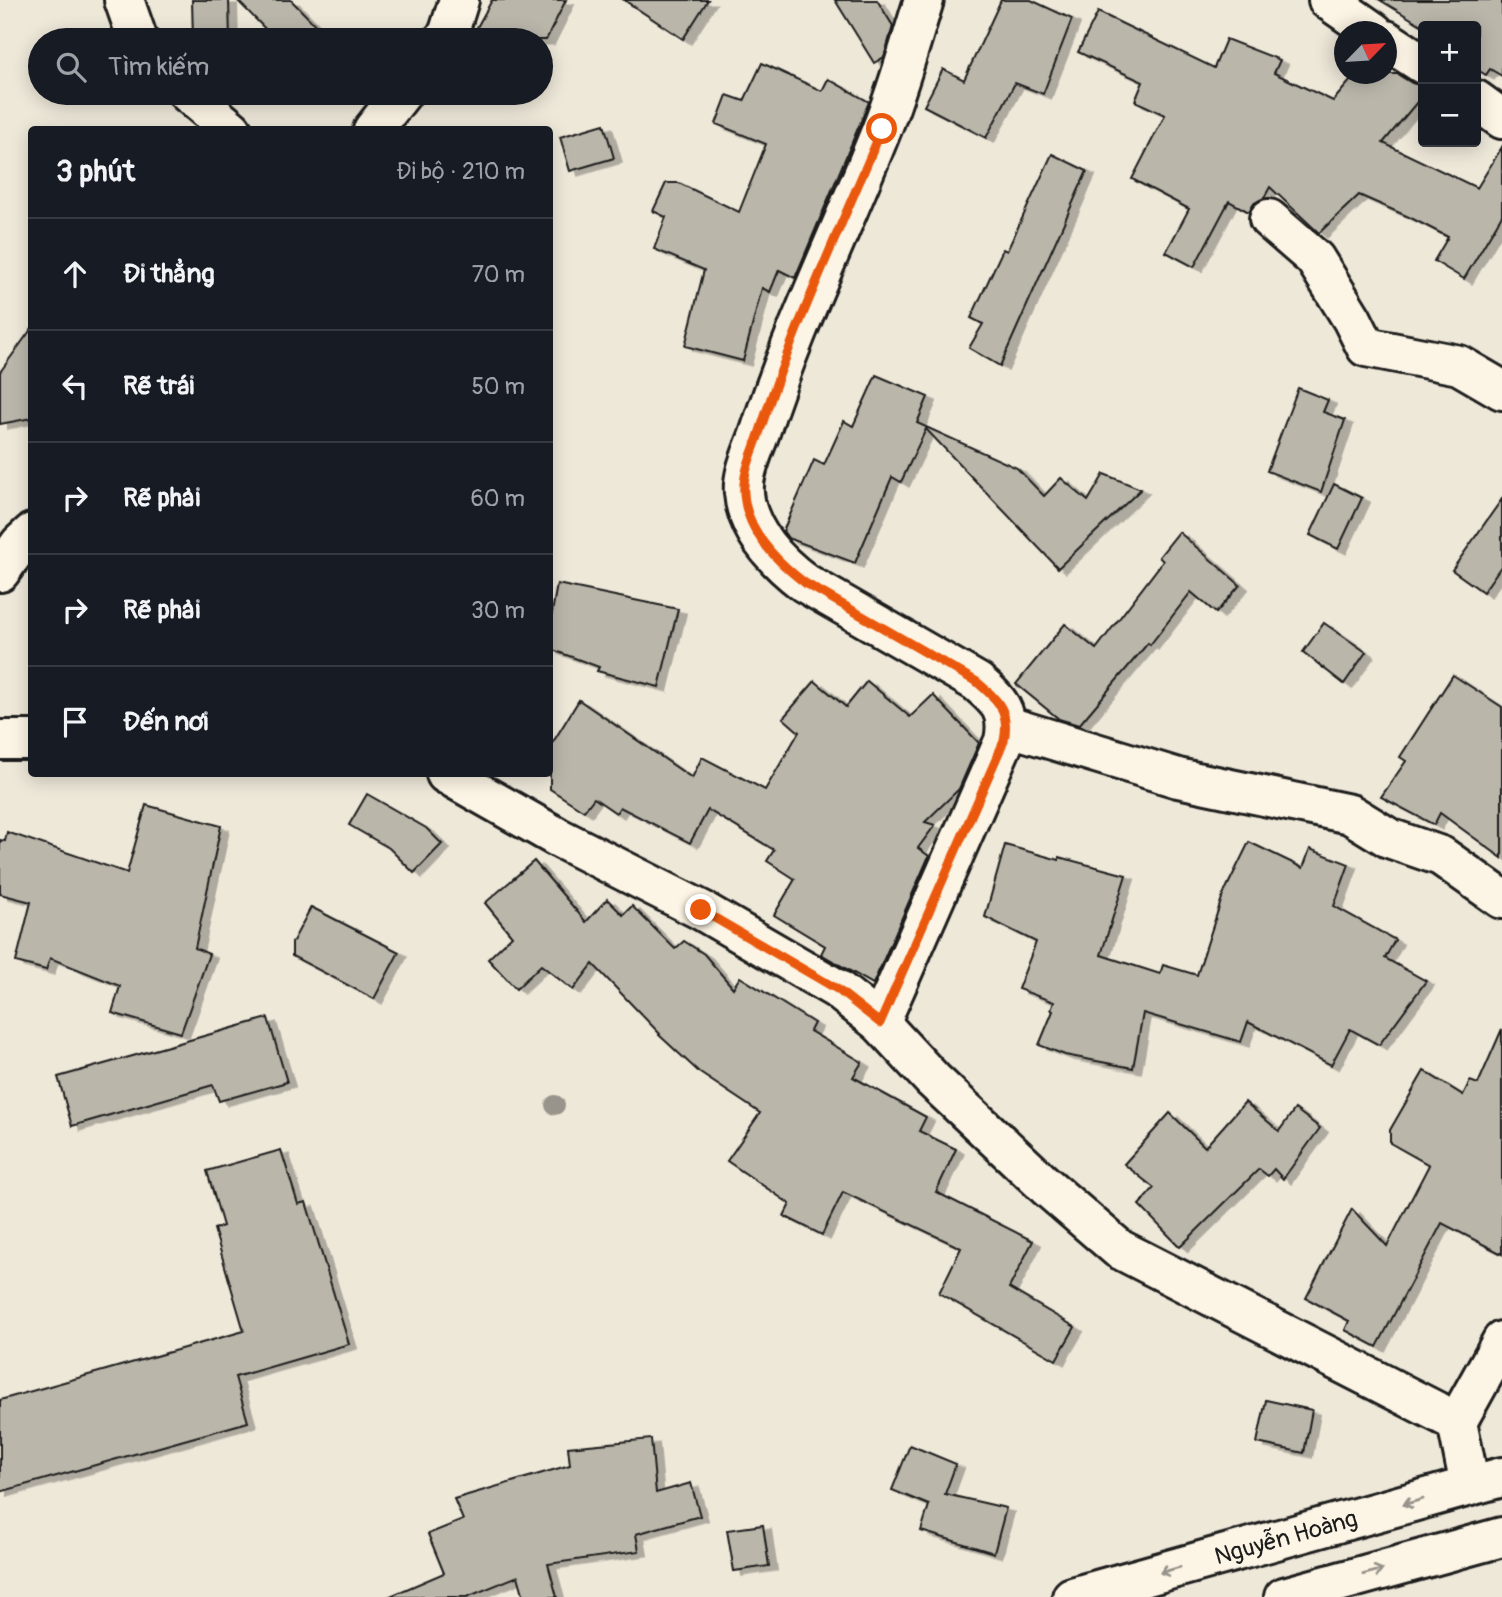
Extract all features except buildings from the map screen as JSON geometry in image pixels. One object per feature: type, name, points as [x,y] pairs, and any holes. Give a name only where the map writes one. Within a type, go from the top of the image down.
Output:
[{"type":"main road","points":[[124,0],[134,28]]},
{"type":"main road","points":[[450,28],[459,0]]},
{"type":"main road","points":[[880,1023],[998,753],[1007,726],[1004,712],[995,698],[977,682],[805,583],[786,569],[759,535],[750,518],[743,491],[774,386],[882,129],[924,0]]},
{"type":"main road","points":[[1328,0],[1358,21]]},
{"type":"main road","points":[[1397,47],[1418,61]]},
{"type":"main road","points":[[1481,103],[1502,118]]},
{"type":"main road","points":[[202,105],[227,126]]},
{"type":"main road","points":[[376,126],[393,105]]},
{"type":"main road","points":[[1269,219],[1315,259],[1366,346],[1459,365],[1502,390]]},
{"type":"main road","points":[[0,572],[28,538]]},
{"type":"main road","points":[[1007,726],[1178,778],[1350,814],[1389,838],[1441,856],[1502,898]]},
{"type":"main road","points":[[0,740],[28,740]]},
{"type":"main road","points":[[451,777],[558,837],[712,917],[837,989],[880,1023],[933,1080],[1046,1186],[1119,1249],[1457,1422],[1486,1482]]},
{"type":"main road","points":[[1457,1422],[1502,1341]]},
{"type":"main road","name":"Nguyễn Hoàng","points":[[1072,1597],[1486,1482]]},
{"type":"main road","points":[[1284,1597],[1502,1536]]},
{"type":"route","points":[[701,910],[837,989],[880,1023],[1004,741],[1007,726],[1004,712],[995,698],[977,682],[805,583],[786,569],[759,535],[750,518],[743,491],[774,386],[882,129]]}]
